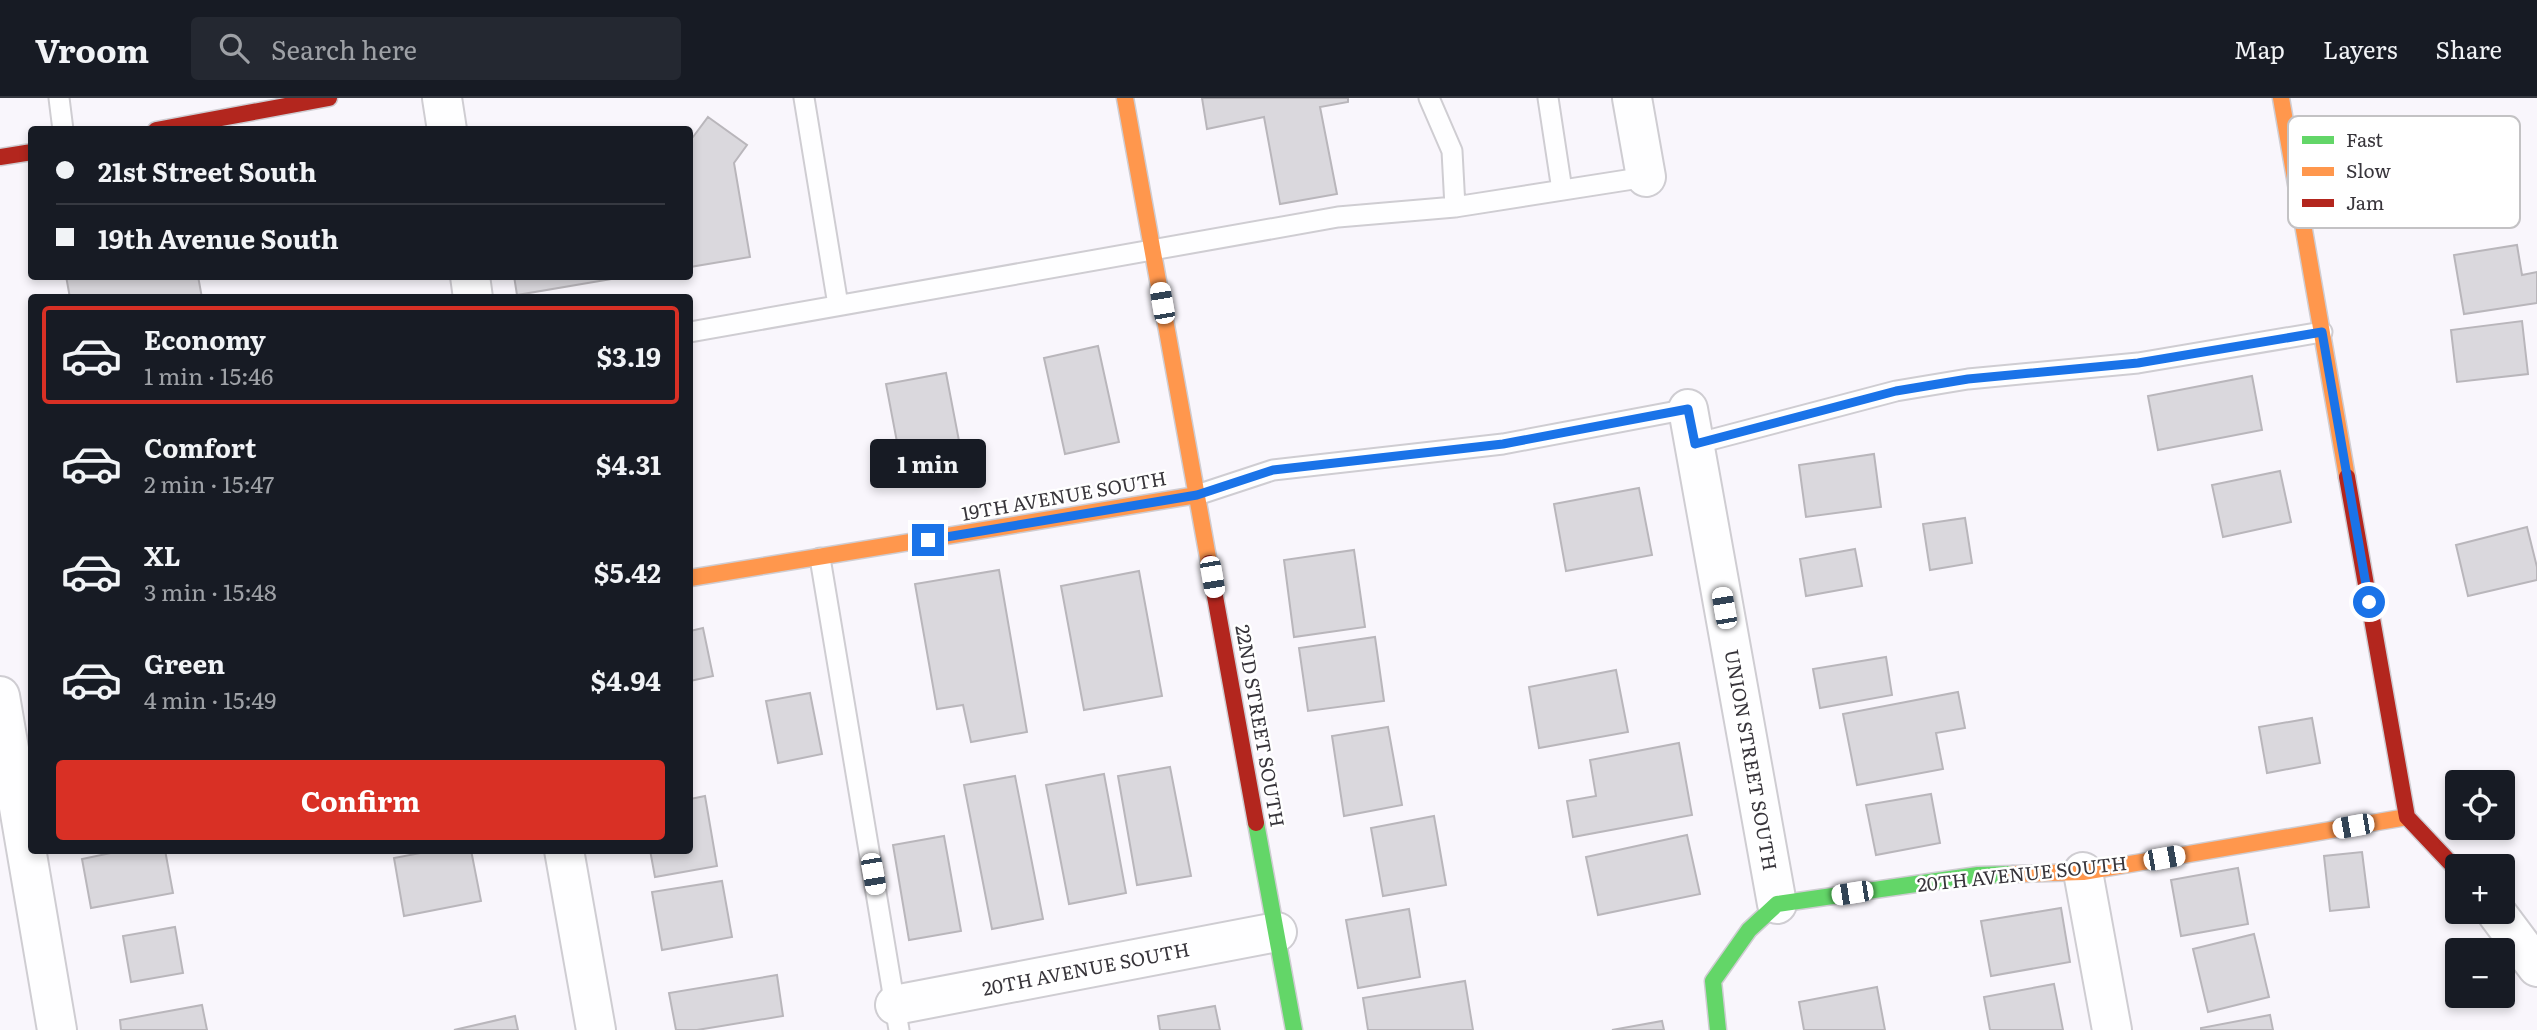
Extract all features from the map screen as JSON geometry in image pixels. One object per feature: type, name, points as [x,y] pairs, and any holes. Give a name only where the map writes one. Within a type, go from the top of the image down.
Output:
[{"type":"street","points":[[178,126],[329,98]]},
{"type":"street","points":[[442,98],[446,126]]},
{"type":"street","name":"22ND STREET SOUTH","points":[[1125,98],[1294,1030]]},
{"type":"street","points":[[1632,98],[1646,177]]},
{"type":"street","points":[[2281,98],[2288,138]]},
{"type":"street","points":[[0,157],[28,153]]},
{"type":"street","points":[[2304,228],[2407,817],[2445,857]]},
{"type":"street","name":"UNION STREET SOUTH","points":[[1691,427],[1777,904]]},
{"type":"street","name":"19TH AVENUE SOUTH","points":[[693,578],[1197,495]]},
{"type":"street","points":[[0,696],[57,1030]]},
{"type":"street","name":"20TH AVENUE SOUTH","points":[[1777,904],[1978,875],[2083,872],[2407,817]]},
{"type":"street","points":[[565,854],[596,1030]]},
{"type":"street","points":[[2083,872],[2112,1030]]},
{"type":"street","points":[[1718,1030],[1713,981],[1749,930],[1777,904]]},
{"type":"street","points":[[2505,924],[2537,967]]},
{"type":"street","name":"20TH AVENUE SOUTH","points":[[897,1018],[1277,932]]},
{"type":"lane","points":[[59,98],[62,126]]},
{"type":"lane","points":[[804,98],[838,305]]},
{"type":"lane","points":[[1429,98],[1452,151],[1455,207]]},
{"type":"lane","points":[[1548,98],[1562,190]]},
{"type":"lane","points":[[693,330],[1338,217],[1455,207],[1646,177]]},
{"type":"lane","points":[[1197,495],[1273,470],[1503,444],[1691,427],[1968,379],[2138,363],[2322,332]]},
{"type":"lane","points":[[820,558],[897,1018]]},
{"type":"building","points":[[1202,98],[1348,98],[1348,102],[1320,107],[1337,194],[1280,204],[1264,117],[1207,129]]},
{"type":"building","points":[[708,117],[747,145],[734,163],[750,257],[693,266],[693,137]]},
{"type":"building","points":[[2517,245],[2522,275],[2537,272],[2537,303],[2464,314],[2454,255]]},
{"type":"building","points":[[67,280],[199,280],[201,294],[69,294]]},
{"type":"building","points":[[515,280],[605,280],[523,294],[517,294]]},
{"type":"building","points":[[2522,321],[2528,374],[2457,382],[2451,330]]},
{"type":"building","points":[[1098,346],[1119,442],[1065,454],[1044,358]]},
{"type":"building","points":[[946,373],[964,467],[904,479],[886,384]]},
{"type":"building","points":[[2252,376],[2262,430],[2158,450],[2148,396]]},
{"type":"building","points":[[1874,454],[1881,507],[1806,517],[1799,465]]},
{"type":"building","points":[[2280,471],[2291,522],[2223,537],[2212,485]]},
{"type":"building","points":[[1639,488],[1652,555],[1566,571],[1554,504]]},
{"type":"building","points":[[1965,518],[1972,563],[1930,570],[1923,524]]},
{"type":"building","points":[[2527,527],[2537,567],[2537,580],[2468,596],[2456,545]]},
{"type":"building","points":[[1855,549],[1862,586],[1806,596],[1800,559]]},
{"type":"building","points":[[1354,550],[1365,627],[1294,637],[1284,560]]},
{"type":"building","points":[[999,570],[1027,732],[971,742],[963,705],[937,709],[915,584]]},
{"type":"building","points":[[1139,571],[1162,696],[1084,710],[1061,586]]},
{"type":"building","points":[[703,628],[713,676],[693,680],[693,630]]},
{"type":"building","points":[[1375,637],[1384,701],[1308,711],[1299,648]]},
{"type":"building","points":[[1886,657],[1892,695],[1820,708],[1813,669]]},
{"type":"building","points":[[1616,670],[1628,732],[1539,748],[1529,687]]},
{"type":"building","points":[[1958,692],[1965,728],[1936,733],[1943,769],[1857,785],[1843,714]]},
{"type":"building","points":[[810,693],[822,754],[778,763],[766,701]]},
{"type":"building","points":[[2312,718],[2320,763],[2267,773],[2259,727]]},
{"type":"building","points":[[1388,727],[1402,805],[1344,816],[1332,736]]},
{"type":"building","points":[[1679,743],[1692,815],[1573,837],[1567,801],[1596,796],[1590,760]]},
{"type":"building","points":[[1170,767],[1191,876],[1137,885],[1118,776]]},
{"type":"building","points":[[1104,774],[1126,893],[1069,904],[1046,785]]},
{"type":"building","points":[[1015,776],[1043,919],[992,929],[964,785]]},
{"type":"building","points":[[1931,794],[1940,843],[1876,855],[1866,805]]},
{"type":"building","points":[[705,796],[717,866],[655,877],[651,854],[693,854],[693,798]]},
{"type":"building","points":[[1434,816],[1446,885],[1383,896],[1371,828]]},
{"type":"building","points":[[1687,835],[1700,894],[1598,915],[1586,857]]},
{"type":"building","points":[[944,836],[961,931],[909,940],[893,845]]},
{"type":"building","points":[[2362,852],[2369,907],[2330,911],[2324,856]]},
{"type":"building","points":[[106,854],[166,854],[173,893],[91,908],[82,859]]},
{"type":"building","points":[[415,854],[472,854],[481,901],[404,916],[394,858]]},
{"type":"building","points":[[2238,868],[2248,924],[2181,936],[2171,880]]},
{"type":"building","points":[[722,881],[732,937],[662,950],[652,892]]},
{"type":"building","points":[[2061,908],[2070,962],[1991,976],[1981,921]]},
{"type":"building","points":[[1409,909],[1420,977],[1358,988],[1346,920]]},
{"type":"building","points":[[175,927],[183,973],[131,982],[123,936]]},
{"type":"building","points":[[2254,934],[2269,997],[2208,1012],[2193,949]]},
{"type":"building","points":[[777,975],[783,1016],[697,1030],[676,1030],[669,993]]},
{"type":"building","points":[[1465,981],[1473,1030],[1368,1030],[1363,998]]},
{"type":"building","points":[[2054,984],[2063,1030],[1990,1030],[1984,997]]},
{"type":"building","points":[[1877,987],[1885,1030],[1804,1030],[1799,1002]]},
{"type":"building","points":[[202,1005],[207,1030],[121,1030],[120,1020]]},
{"type":"building","points":[[1215,1006],[1220,1030],[1160,1030],[1158,1016]]},
{"type":"building","points":[[2270,1015],[2273,1030],[2201,1030],[2201,1028]]},
{"type":"building","points":[[515,1016],[518,1030],[454,1030]]},
{"type":"building","points":[[1662,1021],[1664,1030],[1612,1030]]},
{"type":"traffic: fast","points":[[1256,823],[1294,1030]]},
{"type":"traffic: fast","points":[[1718,1030],[1713,981],[1749,930],[1777,904],[1978,875],[2013,874]]},
{"type":"traffic: slow","points":[[1125,98],[1209,563]]},
{"type":"traffic: slow","points":[[2281,98],[2288,138]]},
{"type":"traffic: slow","points":[[2304,228],[2347,477]]},
{"type":"traffic: slow","points":[[693,578],[1197,495]]},
{"type":"traffic: slow","points":[[2013,874],[2083,872],[2407,817]]},
{"type":"traffic: jam","points":[[178,126],[329,98]]},
{"type":"traffic: jam","points":[[0,157],[28,153]]},
{"type":"traffic: jam","points":[[2347,477],[2407,817],[2445,857]]},
{"type":"traffic: jam","points":[[1209,563],[1256,823]]},
{"type":"route","points":[[928,540],[1197,495],[1273,470],[1503,444],[1688,409],[1695,444],[1896,391],[1968,379],[2138,363],[2322,332],[2369,602]]}]
